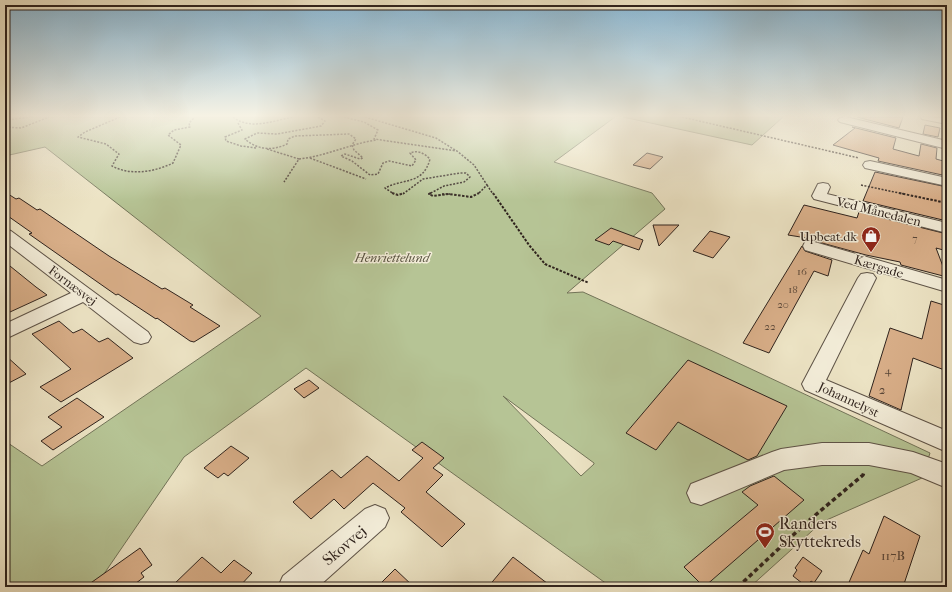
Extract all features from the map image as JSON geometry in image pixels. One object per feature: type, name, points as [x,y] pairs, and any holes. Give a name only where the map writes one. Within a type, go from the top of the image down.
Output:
[{"type":"street","points":[[895,145],[904,147]]},
{"type":"street","points":[[870,165],[947,182]]},
{"type":"street","name":"Ved Månedalen","points":[[823,188],[819,196],[947,228]]},
{"type":"street","name":"Fornæsvej","points":[[5,234],[141,337]]},
{"type":"street","name":"Kærgade","points":[[811,246],[947,286]]},
{"type":"street","name":"Johannelyst","points":[[867,278],[813,384],[947,442]]},
{"type":"street","points":[[5,332],[85,294]]},
{"type":"street","points":[[701,493],[781,460],[822,454],[869,454],[913,463],[947,476]]},
{"type":"street","name":"Skovvej","points":[[294,587],[375,518]]},
{"type":"path","points":[[108,145],[113,147],[119,154],[112,166],[120,171],[136,172],[163,168],[173,163],[181,145]]},
{"type":"path","points":[[237,145],[263,148],[286,145]]},
{"type":"path","points":[[252,145],[299,159],[310,158],[352,145],[354,150],[362,159],[344,154],[341,156],[355,163],[363,173],[374,176],[378,174],[383,163],[385,162],[412,166],[416,160],[410,153],[424,153],[429,157],[430,164],[424,174],[418,178],[385,188],[393,193],[400,194],[406,192],[423,179],[460,173],[466,173],[470,177],[458,184],[444,186],[433,192],[430,196],[442,194],[471,198],[482,192],[487,186]]},
{"type":"path","points":[[411,145],[457,151]]},
{"type":"path","points":[[447,145],[474,165],[529,245],[545,264],[589,283]]},
{"type":"path","points":[[803,145],[874,161],[870,165]]},
{"type":"path","points":[[310,158],[366,179]]},
{"type":"path","points":[[284,182],[299,159]]},
{"type":"path","points":[[861,184],[947,203]]},
{"type":"path","points":[[738,587],[806,523],[863,475],[869,454]]},
{"type":"green space","name":"Henriettelund","points":[[5,145],[578,145],[554,162],[652,193],[665,209],[567,293],[583,292],[930,453],[922,478],[822,522],[750,587],[611,587],[306,368],[184,457],[95,587],[5,587],[5,441],[42,466],[261,316],[45,147],[5,156]],"holes":[[[503,396],[594,463],[581,476]]]},
{"type":"building","points":[[833,145],[894,145],[893,149],[919,156],[921,145],[937,148],[936,159],[947,162],[947,176],[878,161],[879,158]]},
{"type":"building","points":[[647,153],[663,157],[650,169],[633,165]]},
{"type":"building","points":[[875,172],[947,187],[947,221],[863,201]]},
{"type":"building","points":[[5,192],[16,199],[19,198],[37,210],[40,209],[109,256],[162,289],[165,288],[193,305],[190,307],[220,326],[194,342],[190,341],[157,318],[156,319],[118,294],[116,295],[29,234],[32,233],[5,214]]},
{"type":"building","points":[[804,205],[857,218],[859,212],[947,234],[947,251],[936,248],[947,277],[901,265],[900,262],[866,255],[811,240],[805,240],[807,238],[788,235]]},
{"type":"building","points":[[653,225],[679,225],[659,246]]},
{"type":"building","points":[[611,228],[643,240],[639,250],[613,241],[609,245],[595,240]]},
{"type":"building","points":[[710,231],[730,237],[713,258],[693,251]]},
{"type":"building","points":[[802,246],[805,251],[832,260],[828,276],[814,271],[769,353],[743,343]]},
{"type":"building","points":[[5,262],[47,295],[10,312],[5,307]]},
{"type":"building","points":[[931,301],[947,306],[947,371],[913,358],[901,410],[869,396],[890,328],[922,339]]},
{"type":"building","points":[[59,321],[73,333],[82,329],[99,342],[108,338],[133,358],[61,402],[40,387],[71,369],[32,334]]},
{"type":"building","points":[[5,355],[26,374],[5,385]]},
{"type":"building","points":[[688,360],[787,406],[757,456],[748,460],[678,422],[656,450],[626,433]]},
{"type":"building","points":[[309,380],[319,388],[304,398],[294,389]]},
{"type":"building","points":[[77,398],[104,417],[53,450],[41,441],[62,427],[48,417]]},
{"type":"building","points":[[422,442],[444,458],[433,468],[443,475],[426,492],[465,524],[442,547],[401,512],[405,508],[373,483],[344,509],[334,499],[311,519],[293,502],[332,470],[341,478],[367,456],[399,481],[423,458],[412,450]]},
{"type":"building","points":[[231,446],[249,458],[228,476],[224,473],[218,478],[204,468]]},
{"type":"building","points":[[774,476],[804,500],[704,587],[684,567],[758,505],[742,492],[750,486]]},
{"type":"building","points":[[884,516],[920,536],[903,587],[847,587],[863,550],[869,554]]},
{"type":"building","points":[[140,548],[152,565],[141,573],[144,577],[131,587],[85,587]]},
{"type":"building","points":[[202,557],[221,573],[234,560],[252,573],[239,587],[171,587]]},
{"type":"building","points":[[513,557],[552,587],[488,587]]},
{"type":"building","points":[[803,557],[822,571],[814,583],[811,581],[807,587],[793,576],[797,570],[795,568]]},
{"type":"building","points":[[395,569],[414,587],[377,587]]},
{"type":"place","name":"Upbeat.dk","points":[[871,253]]},
{"type":"place","name":"Randers Skyttekreds","points":[[765,549]]}]
